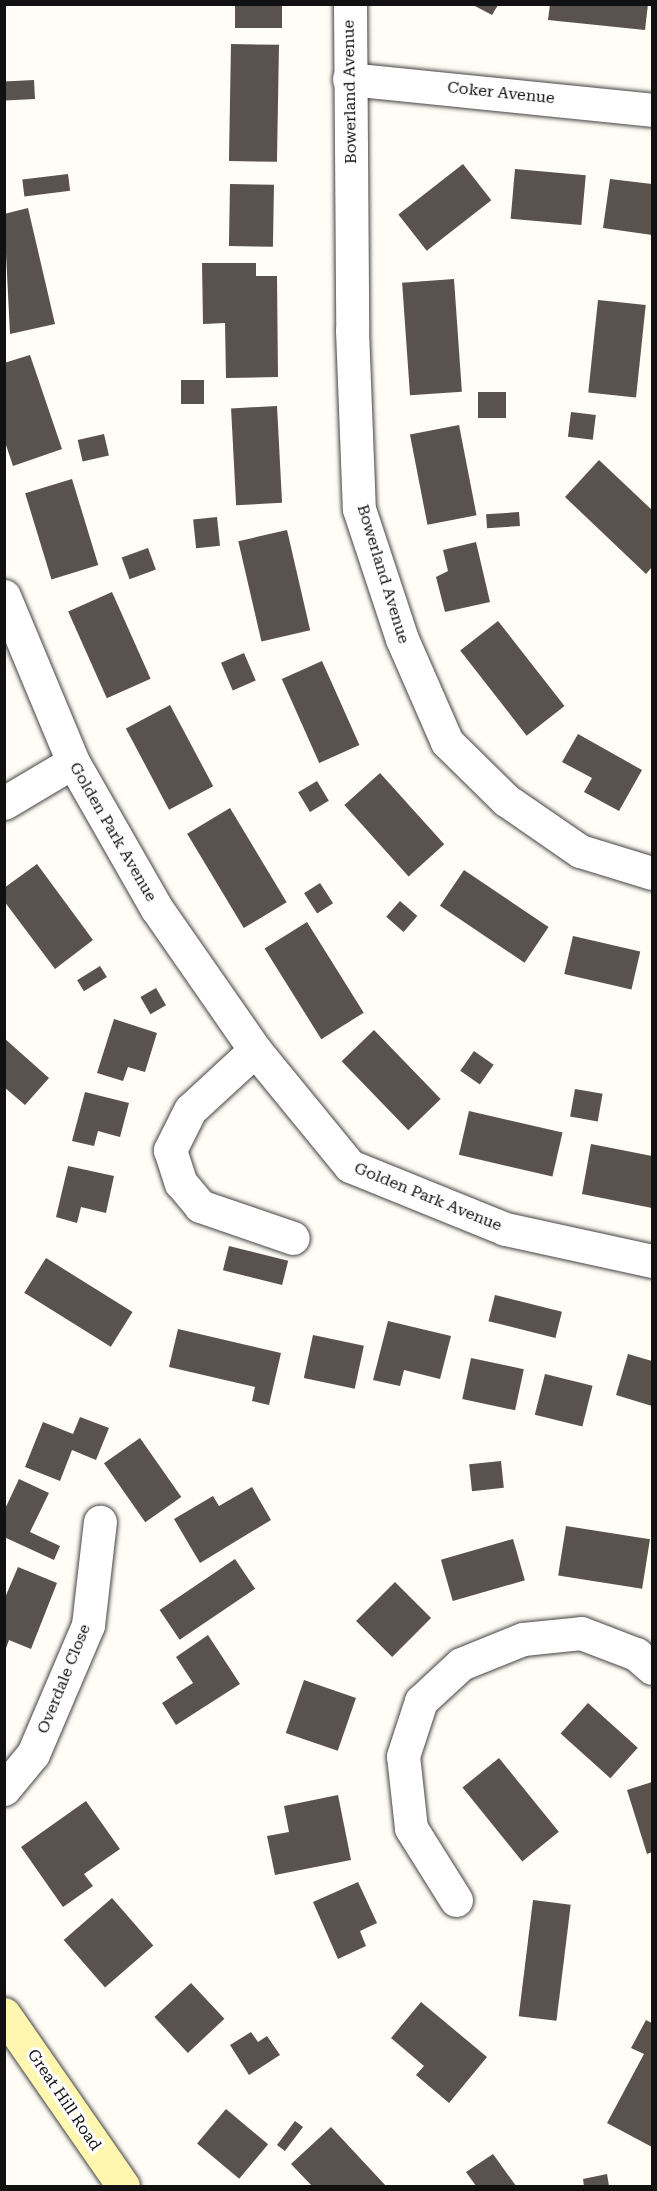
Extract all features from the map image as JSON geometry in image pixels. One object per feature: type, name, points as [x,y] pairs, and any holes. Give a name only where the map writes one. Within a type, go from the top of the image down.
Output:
[{"type":"street","name":"Bowerland Avenue","points":[[350,4],[349,79],[359,509],[402,639],[447,742],[506,800],[580,851],[652,873]]},
{"type":"street","name":"Coker Avenue","points":[[349,79],[652,110]]},
{"type":"street","name":"Golden Park Avenue","points":[[4,596],[73,762],[157,909],[255,1050],[350,1166],[505,1229],[652,1261]]},
{"type":"street","points":[[4,803],[73,762]]},
{"type":"street","points":[[255,1050],[190,1110],[170,1150],[182,1183],[200,1206],[293,1238]]},
{"type":"street","name":"Overdale Close","points":[[4,1789],[33,1754],[87,1625],[100,1522]]},
{"type":"street","points":[[456,1900],[411,1828],[403,1756],[422,1701],[461,1664],[522,1639],[581,1633],[636,1654],[652,1668]]},
{"type":"street","name":"Great Hill Road","points":[[4,2014],[123,2187]]},
{"type":"building","points":[[235,4],[282,4],[282,28],[235,28]]},
{"type":"building","points":[[550,4],[648,4],[645,30],[548,20]]},
{"type":"building","points":[[473,5],[498,5],[492,15]]},
{"type":"building","points":[[231,44],[279,45],[277,162],[229,161]]},
{"type":"building","points":[[34,80],[35,99],[5,101],[4,82]]},
{"type":"building","points":[[463,164],[491,200],[427,251],[398,214]]},
{"type":"building","points":[[515,169],[586,175],[581,225],[511,219]]},
{"type":"building","points":[[68,174],[70,191],[24,196],[22,180]]},
{"type":"building","points":[[610,179],[652,184],[652,235],[603,228]]},
{"type":"building","points":[[230,184],[274,185],[273,247],[229,246]]},
{"type":"building","points":[[28,208],[55,324],[10,334],[4,214]]},
{"type":"building","points":[[202,263],[256,263],[256,276],[277,276],[278,377],[226,378],[225,323],[203,324]]},
{"type":"building","points":[[454,279],[462,392],[410,395],[402,283]]},
{"type":"building","points":[[598,300],[646,305],[636,398],[588,392]]},
{"type":"building","points":[[30,355],[62,449],[13,466],[4,439],[4,363]]},
{"type":"building","points":[[181,380],[204,380],[204,404],[181,404]]},
{"type":"building","points":[[478,392],[506,392],[506,418],[478,418]]},
{"type":"building","points":[[277,406],[282,503],[236,505],[231,408]]},
{"type":"building","points":[[571,412],[596,415],[593,440],[568,437]]},
{"type":"building","points":[[459,425],[477,515],[427,525],[410,435]]},
{"type":"building","points":[[104,434],[109,455],[83,462],[78,440]]},
{"type":"building","points":[[599,460],[652,510],[652,567],[646,574],[565,497]]},
{"type":"building","points":[[72,479],[98,565],[51,579],[25,493]]},
{"type":"building","points":[[519,512],[520,526],[487,528],[486,514]]},
{"type":"building","points":[[217,517],[220,546],[196,548],[193,520]]},
{"type":"building","points":[[287,530],[310,630],[261,642],[238,541]]},
{"type":"building","points":[[476,542],[490,602],[445,612],[436,577],[448,571],[443,550]]},
{"type":"building","points":[[148,548],[156,570],[130,579],[122,558]]},
{"type":"building","points":[[112,592],[151,679],[107,698],[68,612]]},
{"type":"building","points":[[498,621],[564,706],[527,736],[460,651]]},
{"type":"building","points":[[244,653],[256,681],[233,690],[221,663]]},
{"type":"building","points":[[322,661],[359,745],[319,763],[282,679]]},
{"type":"building","points":[[170,705],[213,786],[169,810],[126,728]]},
{"type":"building","points":[[578,734],[642,770],[619,811],[584,792],[592,778],[562,762]]},
{"type":"building","points":[[380,773],[444,844],[409,876],[344,805]]},
{"type":"building","points":[[317,781],[329,801],[310,812],[298,792]]},
{"type":"building","points":[[230,808],[287,902],[244,928],[187,834]]},
{"type":"building","points":[[37,864],[93,940],[55,969],[4,901],[4,888]]},
{"type":"building","points":[[464,870],[549,927],[525,963],[440,906]]},
{"type":"building","points":[[320,883],[333,903],[317,913],[304,893]]},
{"type":"building","points":[[400,901],[417,916],[404,932],[386,917]]},
{"type":"building","points":[[307,922],[364,1013],[321,1039],[265,948]]},
{"type":"building","points":[[573,936],[640,952],[631,990],[564,974]]},
{"type":"building","points":[[100,966],[107,977],[84,991],[77,980]]},
{"type":"building","points":[[156,988],[166,1005],[150,1014],[140,997]]},
{"type":"building","points":[[114,1019],[157,1033],[145,1072],[128,1067],[123,1081],[97,1073]]},
{"type":"building","points":[[374,1030],[441,1099],[408,1130],[342,1061]]},
{"type":"building","points":[[4,1038],[49,1078],[25,1105],[4,1087]]},
{"type":"building","points":[[474,1051],[494,1065],[480,1084],[460,1071]]},
{"type":"building","points":[[575,1089],[603,1094],[598,1121],[570,1117]]},
{"type":"building","points":[[85,1092],[129,1103],[120,1137],[98,1131],[94,1146],[72,1141]]},
{"type":"building","points":[[469,1111],[563,1133],[552,1176],[459,1155]]},
{"type":"building","points":[[591,1144],[652,1156],[652,1208],[582,1194]]},
{"type":"building","points":[[68,1166],[114,1176],[106,1213],[81,1207],[77,1223],[56,1217]]},
{"type":"building","points":[[229,1246],[288,1261],[282,1285],[223,1270]]},
{"type":"building","points":[[46,1258],[133,1312],[111,1347],[24,1293]]},
{"type":"building","points":[[495,1295],[562,1312],[555,1338],[488,1321]]},
{"type":"building","points":[[388,1321],[451,1336],[440,1379],[404,1370],[400,1386],[373,1380]]},
{"type":"building","points":[[178,1329],[281,1353],[269,1405],[252,1401],[255,1387],[169,1367]]},
{"type":"building","points":[[313,1335],[364,1346],[355,1389],[304,1378]]},
{"type":"building","points":[[628,1354],[652,1361],[652,1406],[616,1395]]},
{"type":"building","points":[[471,1358],[524,1369],[515,1410],[462,1399]]},
{"type":"building","points":[[545,1374],[593,1386],[582,1427],[535,1415]]},
{"type":"building","points":[[80,1417],[109,1428],[96,1460],[72,1450],[60,1481],[25,1467],[43,1422],[73,1434]]},
{"type":"building","points":[[140,1438],[181,1497],[145,1522],[104,1463]]},
{"type":"building","points":[[501,1461],[504,1488],[472,1491],[469,1464]]},
{"type":"building","points":[[19,1479],[49,1493],[30,1532],[60,1546],[54,1560],[4,1537],[4,1511]]},
{"type":"building","points":[[252,1487],[271,1520],[200,1563],[174,1519],[213,1496],[219,1506]]},
{"type":"building","points":[[566,1526],[650,1539],[642,1589],[558,1575]]},
{"type":"building","points":[[513,1539],[525,1580],[453,1601],[441,1560]]},
{"type":"building","points":[[235,1559],[255,1589],[180,1640],[160,1610]]},
{"type":"building","points":[[18,1567],[57,1583],[31,1649],[9,1640],[5,1651],[4,1600]]},
{"type":"building","points":[[395,1582],[431,1618],[392,1657],[356,1621]]},
{"type":"building","points":[[208,1635],[240,1684],[176,1725],[162,1703],[193,1683],[176,1657]]},
{"type":"building","points":[[304,1680],[356,1698],[338,1751],[286,1733]]},
{"type":"building","points":[[588,1703],[638,1748],[610,1778],[561,1733]]},
{"type":"building","points":[[499,1758],[559,1832],[522,1861],[462,1788]]},
{"type":"building","points":[[652,1782],[652,1852],[647,1854],[627,1790]]},
{"type":"building","points":[[338,1795],[351,1860],[275,1875],[267,1836],[289,1832],[284,1806]]},
{"type":"building","points":[[86,1801],[120,1849],[84,1874],[93,1886],[63,1907],[21,1847]]},
{"type":"building","points":[[358,1882],[377,1923],[360,1931],[366,1946],[338,1959],[313,1902]]},
{"type":"building","points":[[112,1898],[153,1946],[105,1988],[64,1940]]},
{"type":"building","points":[[533,1900],[571,1905],[556,2021],[519,2016]]},
{"type":"building","points":[[191,1983],[224,2019],[188,2053],[154,2017]]},
{"type":"building","points":[[421,2002],[487,2057],[449,2103],[416,2075],[424,2066],[391,2038]]},
{"type":"building","points":[[646,2020],[652,2023],[652,2147],[607,2123],[644,2054],[631,2048]]},
{"type":"building","points":[[251,2032],[258,2042],[267,2036],[280,2055],[249,2075],[230,2045]]},
{"type":"building","points":[[226,2109],[268,2144],[239,2179],[197,2143]]},
{"type":"building","points":[[295,2121],[303,2127],[285,2151],[277,2145]]},
{"type":"building","points":[[331,2127],[386,2186],[312,2186],[291,2164]]},
{"type":"building","points":[[493,2154],[516,2186],[476,2186],[466,2172]]},
{"type":"building","points":[[607,2174],[609,2186],[584,2186],[583,2179]]}]
